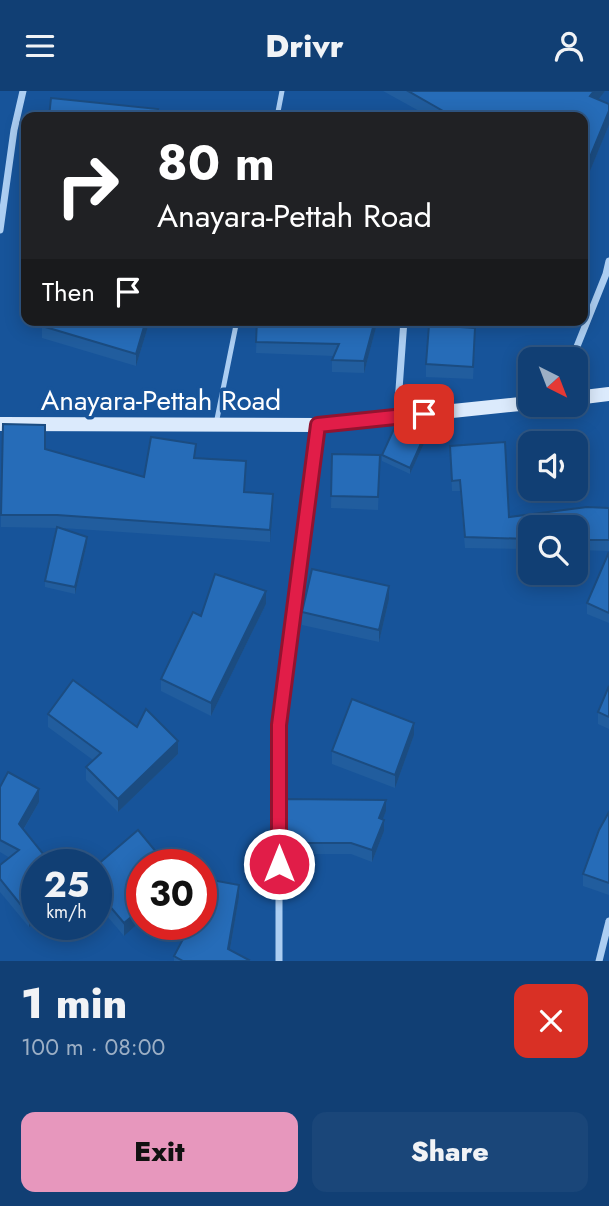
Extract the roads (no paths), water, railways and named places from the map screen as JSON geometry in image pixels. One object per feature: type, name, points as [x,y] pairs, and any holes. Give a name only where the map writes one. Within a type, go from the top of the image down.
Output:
[{"type":"main road","points":[[588,397],[609,394]]},
{"type":"main road","name":"Anayara-Pettah Road","points":[[0,423],[318,425],[518,404]]},
{"type":"street","points":[[0,230],[14,130],[23,91]]},
{"type":"street","points":[[588,319],[609,261]]},
{"type":"street","points":[[397,417],[404,326]]},
{"type":"street","points":[[577,347],[585,326]]},
{"type":"street","points":[[279,961],[279,725],[318,425]]},
{"type":"street","points":[[599,961],[609,921]]},
{"type":"lane","points":[[278,112],[282,91]]},
{"type":"lane","points":[[216,425],[236,326]]}]
